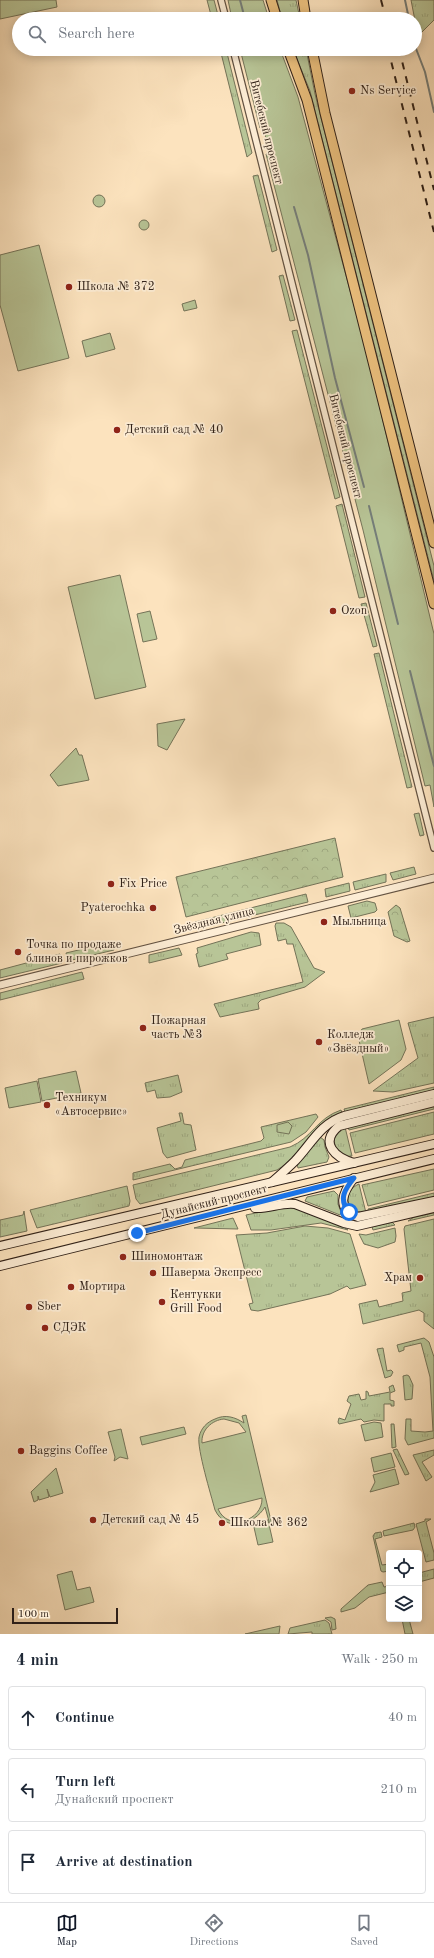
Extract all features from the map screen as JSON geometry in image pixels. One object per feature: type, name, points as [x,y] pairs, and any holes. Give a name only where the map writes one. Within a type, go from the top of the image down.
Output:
[{"type":"main road","points":[[271,0],[275,12]]},
{"type":"main road","points":[[302,0],[305,12]]},
{"type":"main road","points":[[291,56],[307,100],[434,604]]},
{"type":"main road","points":[[313,56],[324,107],[434,542]]},
{"type":"main road","points":[[271,1182],[295,1161],[323,1127],[330,1121],[344,1116],[434,1094]]},
{"type":"main road","points":[[355,1163],[338,1156],[331,1148],[332,1134],[338,1126],[434,1102]]},
{"type":"main road","name":"Дунайский проспект","points":[[0,1246],[434,1144]]},
{"type":"main road","name":"Дунайский проспект","points":[[0,1266],[246,1207],[354,1178],[434,1159]]},
{"type":"main road","points":[[354,1178],[345,1190],[343,1201],[349,1212],[358,1217],[434,1201]]},
{"type":"main road","points":[[246,1207],[262,1208],[296,1204],[344,1223],[357,1226],[434,1208]]},
{"type":"street","points":[[221,0],[224,12]]},
{"type":"street","name":"Витебский проспект","points":[[235,56],[434,848]]},
{"type":"street","name":"Звёздная улица","points":[[0,985],[434,878]]},
{"type":"green space","points":[[0,0],[56,0],[57,7],[33,12],[12,12],[12,16],[0,19]]},
{"type":"green space","points":[[207,0],[214,0],[217,12],[210,12]]},
{"type":"green space","points":[[228,0],[263,0],[267,12],[231,12]]},
{"type":"green space","points":[[277,0],[296,0],[299,12],[280,12]]},
{"type":"green space","points":[[411,0],[434,0],[434,20],[422,32],[422,12],[413,12]]},
{"type":"green space","points":[[222,56],[228,56],[252,153],[247,157]]},
{"type":"green space","points":[[242,56],[283,56],[298,97],[366,350],[434,634],[434,807],[430,785],[425,786],[363,530],[266,154],[270,153],[263,128],[260,128]]},
{"type":"green space","points":[[296,56],[307,56],[315,94],[434,566],[434,581],[310,91]]},
{"type":"green space","points":[[258,175],[277,250],[272,252],[253,176]]},
{"type":"green space","points":[[99,195],[103,197],[105,201],[103,205],[99,207],[95,205],[93,201],[95,197]]},
{"type":"green space","points":[[142,220],[146,220],[148,221],[148,229],[142,230],[139,227],[139,223]]},
{"type":"green space","points":[[39,245],[69,358],[18,371],[0,305],[0,255]]},
{"type":"green space","points":[[283,275],[295,320],[290,321],[279,276]]},
{"type":"green space","points":[[195,300],[197,308],[184,311],[182,304]]},
{"type":"green space","points":[[297,330],[340,497],[335,499],[292,331]]},
{"type":"green space","points":[[110,333],[115,349],[86,357],[82,341]]},
{"type":"green space","points":[[342,504],[365,597],[359,598],[336,506]]},
{"type":"green space","points":[[120,575],[146,687],[95,699],[68,587]]},
{"type":"green space","points":[[366,603],[377,646],[373,647],[361,604]]},
{"type":"green space","points":[[150,611],[157,639],[143,642],[137,614]]},
{"type":"green space","points":[[379,653],[412,787],[407,788],[374,654]]},
{"type":"green space","points":[[185,719],[167,750],[158,746],[157,724]]},
{"type":"green space","points":[[76,748],[79,755],[82,755],[89,780],[58,786],[50,775]]},
{"type":"green space","points":[[419,813],[424,835],[420,836],[414,814]]},
{"type":"green space","points":[[335,838],[343,877],[186,917],[176,877]]},
{"type":"green space","points":[[414,867],[416,874],[393,880],[390,873]]},
{"type":"green space","points":[[386,874],[386,882],[355,890],[353,882]]},
{"type":"green space","points":[[349,883],[350,891],[326,897],[325,889]]},
{"type":"green space","points":[[306,894],[308,902],[197,929],[195,922]]},
{"type":"green space","points":[[367,901],[375,903],[377,910],[375,912],[351,918],[348,906]]},
{"type":"green space","points":[[396,905],[400,908],[410,941],[407,942],[394,936],[388,912]]},
{"type":"green space","points":[[276,923],[284,923],[291,927],[314,968],[325,972],[305,987],[261,1000],[258,1003],[259,1009],[220,1017],[214,1004],[303,982],[293,944],[287,944],[286,939],[278,941],[275,926]]},
{"type":"green space","points":[[251,932],[259,933],[261,945],[226,954],[228,959],[199,967],[196,954],[198,953],[197,948]]},
{"type":"green space","points":[[112,942],[114,950],[68,961],[66,953]]},
{"type":"green space","points":[[179,948],[182,955],[149,963],[149,955]]},
{"type":"green space","points":[[60,954],[62,963],[0,978],[0,970]]},
{"type":"green space","points":[[82,972],[84,979],[0,1000],[0,993]]},
{"type":"green space","points":[[434,1017],[434,1083],[393,1092],[373,1091],[418,1058],[408,1023]]},
{"type":"green space","points":[[399,1020],[406,1049],[401,1060],[369,1084],[358,1036],[362,1029]]},
{"type":"green space","points":[[76,1071],[81,1093],[42,1101],[38,1079]]},
{"type":"green space","points":[[178,1075],[182,1092],[170,1097],[157,1098],[155,1090],[147,1092],[145,1083]]},
{"type":"green space","points":[[37,1081],[41,1102],[9,1108],[5,1088]]},
{"type":"green space","points":[[434,1087],[434,1090],[345,1112],[344,1109]]},
{"type":"green space","points":[[434,1106],[434,1109],[349,1130],[348,1127]]},
{"type":"green space","points":[[341,1110],[342,1113],[323,1123],[294,1156],[277,1170],[140,1204],[136,1199],[133,1185],[290,1147],[304,1139],[326,1118]]},
{"type":"green space","points":[[434,1112],[434,1134],[355,1153],[350,1133]]},
{"type":"green space","points":[[179,1113],[182,1113],[184,1124],[191,1125],[196,1150],[167,1158],[163,1153],[157,1128],[181,1121]]},
{"type":"green space","points":[[316,1114],[318,1117],[306,1132],[291,1142],[133,1180],[133,1173],[170,1164],[175,1169],[182,1167],[185,1160],[261,1141],[264,1138],[261,1127]]},
{"type":"green space","points":[[288,1122],[292,1126],[289,1134],[277,1132],[277,1125]]},
{"type":"green space","points":[[345,1127],[352,1156],[344,1155],[338,1151],[335,1144],[335,1135]]},
{"type":"green space","points":[[320,1137],[324,1140],[329,1157],[327,1162],[298,1168],[297,1164]]},
{"type":"green space","points":[[434,1169],[434,1190],[368,1206],[362,1185]]},
{"type":"green space","points":[[359,1184],[366,1213],[354,1211],[348,1200],[348,1196],[352,1189]]},
{"type":"green space","points":[[127,1186],[130,1201],[129,1206],[37,1228],[30,1210]]},
{"type":"green space","points":[[334,1191],[338,1195],[338,1204],[341,1212],[340,1215],[305,1201],[307,1197]]},
{"type":"green space","points":[[434,1193],[434,1197],[369,1212],[368,1209]]},
{"type":"green space","points":[[290,1206],[342,1226],[348,1230],[321,1223],[271,1230],[251,1230],[246,1215]]},
{"type":"green space","points":[[24,1211],[27,1231],[0,1237],[0,1220],[23,1215]]},
{"type":"green space","points":[[434,1212],[434,1215],[408,1221],[414,1217]]},
{"type":"green space","points":[[233,1218],[238,1229],[194,1228]]},
{"type":"green space","points":[[434,1219],[434,1329],[424,1321],[424,1313],[419,1310],[363,1324],[359,1304],[377,1300],[379,1307],[403,1301],[402,1293],[411,1291],[404,1229],[405,1226]]},
{"type":"green space","points":[[392,1222],[395,1225],[373,1230],[372,1227]]},
{"type":"green space","points":[[305,1226],[328,1228],[350,1234],[366,1285],[350,1289],[347,1286],[330,1294],[258,1311],[251,1310],[249,1304],[253,1303],[236,1235],[267,1233]]},
{"type":"green space","points":[[395,1228],[395,1242],[378,1248],[364,1244],[359,1234],[366,1235]]},
{"type":"green space","points":[[424,1338],[429,1342],[434,1357],[434,1438],[408,1445],[405,1439],[406,1419],[411,1419],[411,1431],[433,1431],[430,1377],[421,1343],[404,1347],[404,1350],[399,1352],[397,1345]]},
{"type":"green space","points":[[383,1348],[387,1371],[391,1370],[393,1372],[391,1376],[385,1378],[377,1349]]},
{"type":"green space","points":[[403,1376],[409,1376],[413,1385],[412,1399],[405,1400]]},
{"type":"green space","points":[[393,1385],[395,1391],[390,1393],[390,1400],[394,1401],[394,1406],[391,1406],[391,1404],[384,1404],[384,1421],[374,1420],[364,1422],[361,1419],[339,1424],[339,1418],[345,1420],[351,1404],[347,1401],[349,1396],[359,1394],[361,1400],[366,1399],[366,1391],[368,1392],[369,1396],[390,1392],[389,1387]]},
{"type":"green space","points":[[246,1415],[272,1525],[270,1525],[265,1507],[254,1518],[240,1524],[226,1522],[215,1510],[200,1451],[199,1437],[201,1431],[209,1422],[219,1417],[230,1417],[244,1423],[242,1416]],"holes":[[[224,1419],[239,1423],[246,1432],[202,1443],[203,1434],[208,1426],[215,1421]],[[262,1498],[261,1506],[257,1513],[244,1521],[237,1522],[229,1520],[223,1516],[218,1509]]]},
{"type":"green space","points":[[374,1422],[381,1423],[383,1437],[365,1441],[361,1425]]},
{"type":"green space","points":[[391,1424],[394,1424],[396,1447],[392,1448]]},
{"type":"green space","points":[[184,1427],[186,1434],[142,1445],[140,1437]]},
{"type":"green space","points":[[121,1429],[128,1459],[120,1457],[114,1461],[115,1457],[108,1432]]},
{"type":"green space","points":[[397,1449],[409,1474],[405,1475],[393,1450]]},
{"type":"green space","points":[[434,1450],[434,1455],[422,1462],[432,1477],[426,1481],[413,1455]]},
{"type":"green space","points":[[391,1453],[395,1467],[374,1472],[371,1458]]},
{"type":"green space","points":[[56,1468],[63,1493],[50,1497],[47,1489],[49,1497],[39,1500],[38,1496],[38,1500],[34,1502],[31,1492]]},
{"type":"green space","points":[[395,1469],[399,1484],[370,1492],[375,1482],[373,1475]]},
{"type":"green space","points":[[425,1519],[431,1519],[426,1522],[434,1553],[434,1560],[426,1562],[416,1524],[425,1521]]},
{"type":"green space","points":[[268,1520],[273,1542],[258,1545],[253,1523]]},
{"type":"green space","points":[[414,1523],[415,1527],[413,1530],[384,1536],[383,1531]]},
{"type":"green space","points":[[381,1532],[382,1537],[375,1539],[382,1565],[386,1564],[386,1572],[381,1571],[373,1536],[375,1533]]},
{"type":"green space","points":[[434,1569],[434,1578],[422,1581],[422,1572]]},
{"type":"green space","points":[[72,1571],[77,1590],[90,1587],[94,1602],[65,1610],[57,1575]]},
{"type":"green space","points":[[382,1582],[384,1587],[386,1587],[386,1593],[369,1597],[355,1608],[341,1612],[341,1609],[368,1585]]},
{"type":"green space","points":[[331,1617],[335,1619],[336,1629],[332,1630],[331,1622],[325,1618]]},
{"type":"green space","points":[[325,1620],[329,1623],[332,1634],[312,1634],[312,1632],[288,1634],[290,1628]]},
{"type":"green space","points":[[403,1622],[410,1622],[413,1634],[405,1634]]},
{"type":"green space","points":[[280,1626],[279,1634],[245,1634]]},
{"type":"waterway","points":[[240,0],[243,12]]},
{"type":"waterway","points":[[405,0],[408,12]]},
{"type":"waterway","points":[[419,56],[425,72],[434,112]]},
{"type":"waterway","points":[[294,207],[308,255],[335,378],[364,487]]},
{"type":"waterway","points":[[369,506],[398,624]]},
{"type":"waterway","points":[[410,671],[434,766]]},
{"type":"railway","points":[[381,0],[384,12]]},
{"type":"railway","points":[[390,56],[434,232]]},
{"type":"railway","points":[[401,56],[434,190]]},
{"type":"place","name":"Ns Service","points":[[352,91]]},
{"type":"place","name":"Школа № 372","points":[[69,287]]},
{"type":"place","name":"Детский сад № 40","points":[[117,430]]},
{"type":"place","name":"Ozon","points":[[333,611]]},
{"type":"place","name":"Fix Price","points":[[111,884]]},
{"type":"place","name":"Pyaterochka","points":[[153,908]]},
{"type":"place","name":"Мыльница","points":[[324,922]]},
{"type":"place","name":"Точка по продаже блинов и пирожков","points":[[18,952]]},
{"type":"place","name":"Пожарная часть №3","points":[[143,1028]]},
{"type":"place","name":"Колледж «Звёздный»","points":[[319,1042]]},
{"type":"place","name":"Техникум «Автосервис»","points":[[47,1105]]},
{"type":"place","name":"Шиномонтаж","points":[[123,1257]]},
{"type":"place","name":"Шаверма Экспресс","points":[[153,1273]]},
{"type":"place","name":"Храм","points":[[420,1278]]},
{"type":"place","name":"Мортира","points":[[71,1287]]},
{"type":"place","name":"Кентукки Grill Food","points":[[162,1302]]},
{"type":"place","name":"Sber","points":[[29,1307]]},
{"type":"place","name":"СДЭК","points":[[45,1328]]},
{"type":"place","name":"Baggins Coffee","points":[[21,1451]]},
{"type":"place","name":"Детский сад № 45","points":[[93,1520]]},
{"type":"place","name":"Школа № 362","points":[[222,1523]]},
{"type":"route","points":[[137,1233],[246,1207],[354,1178],[345,1190],[343,1196],[344,1205],[349,1212]]}]
